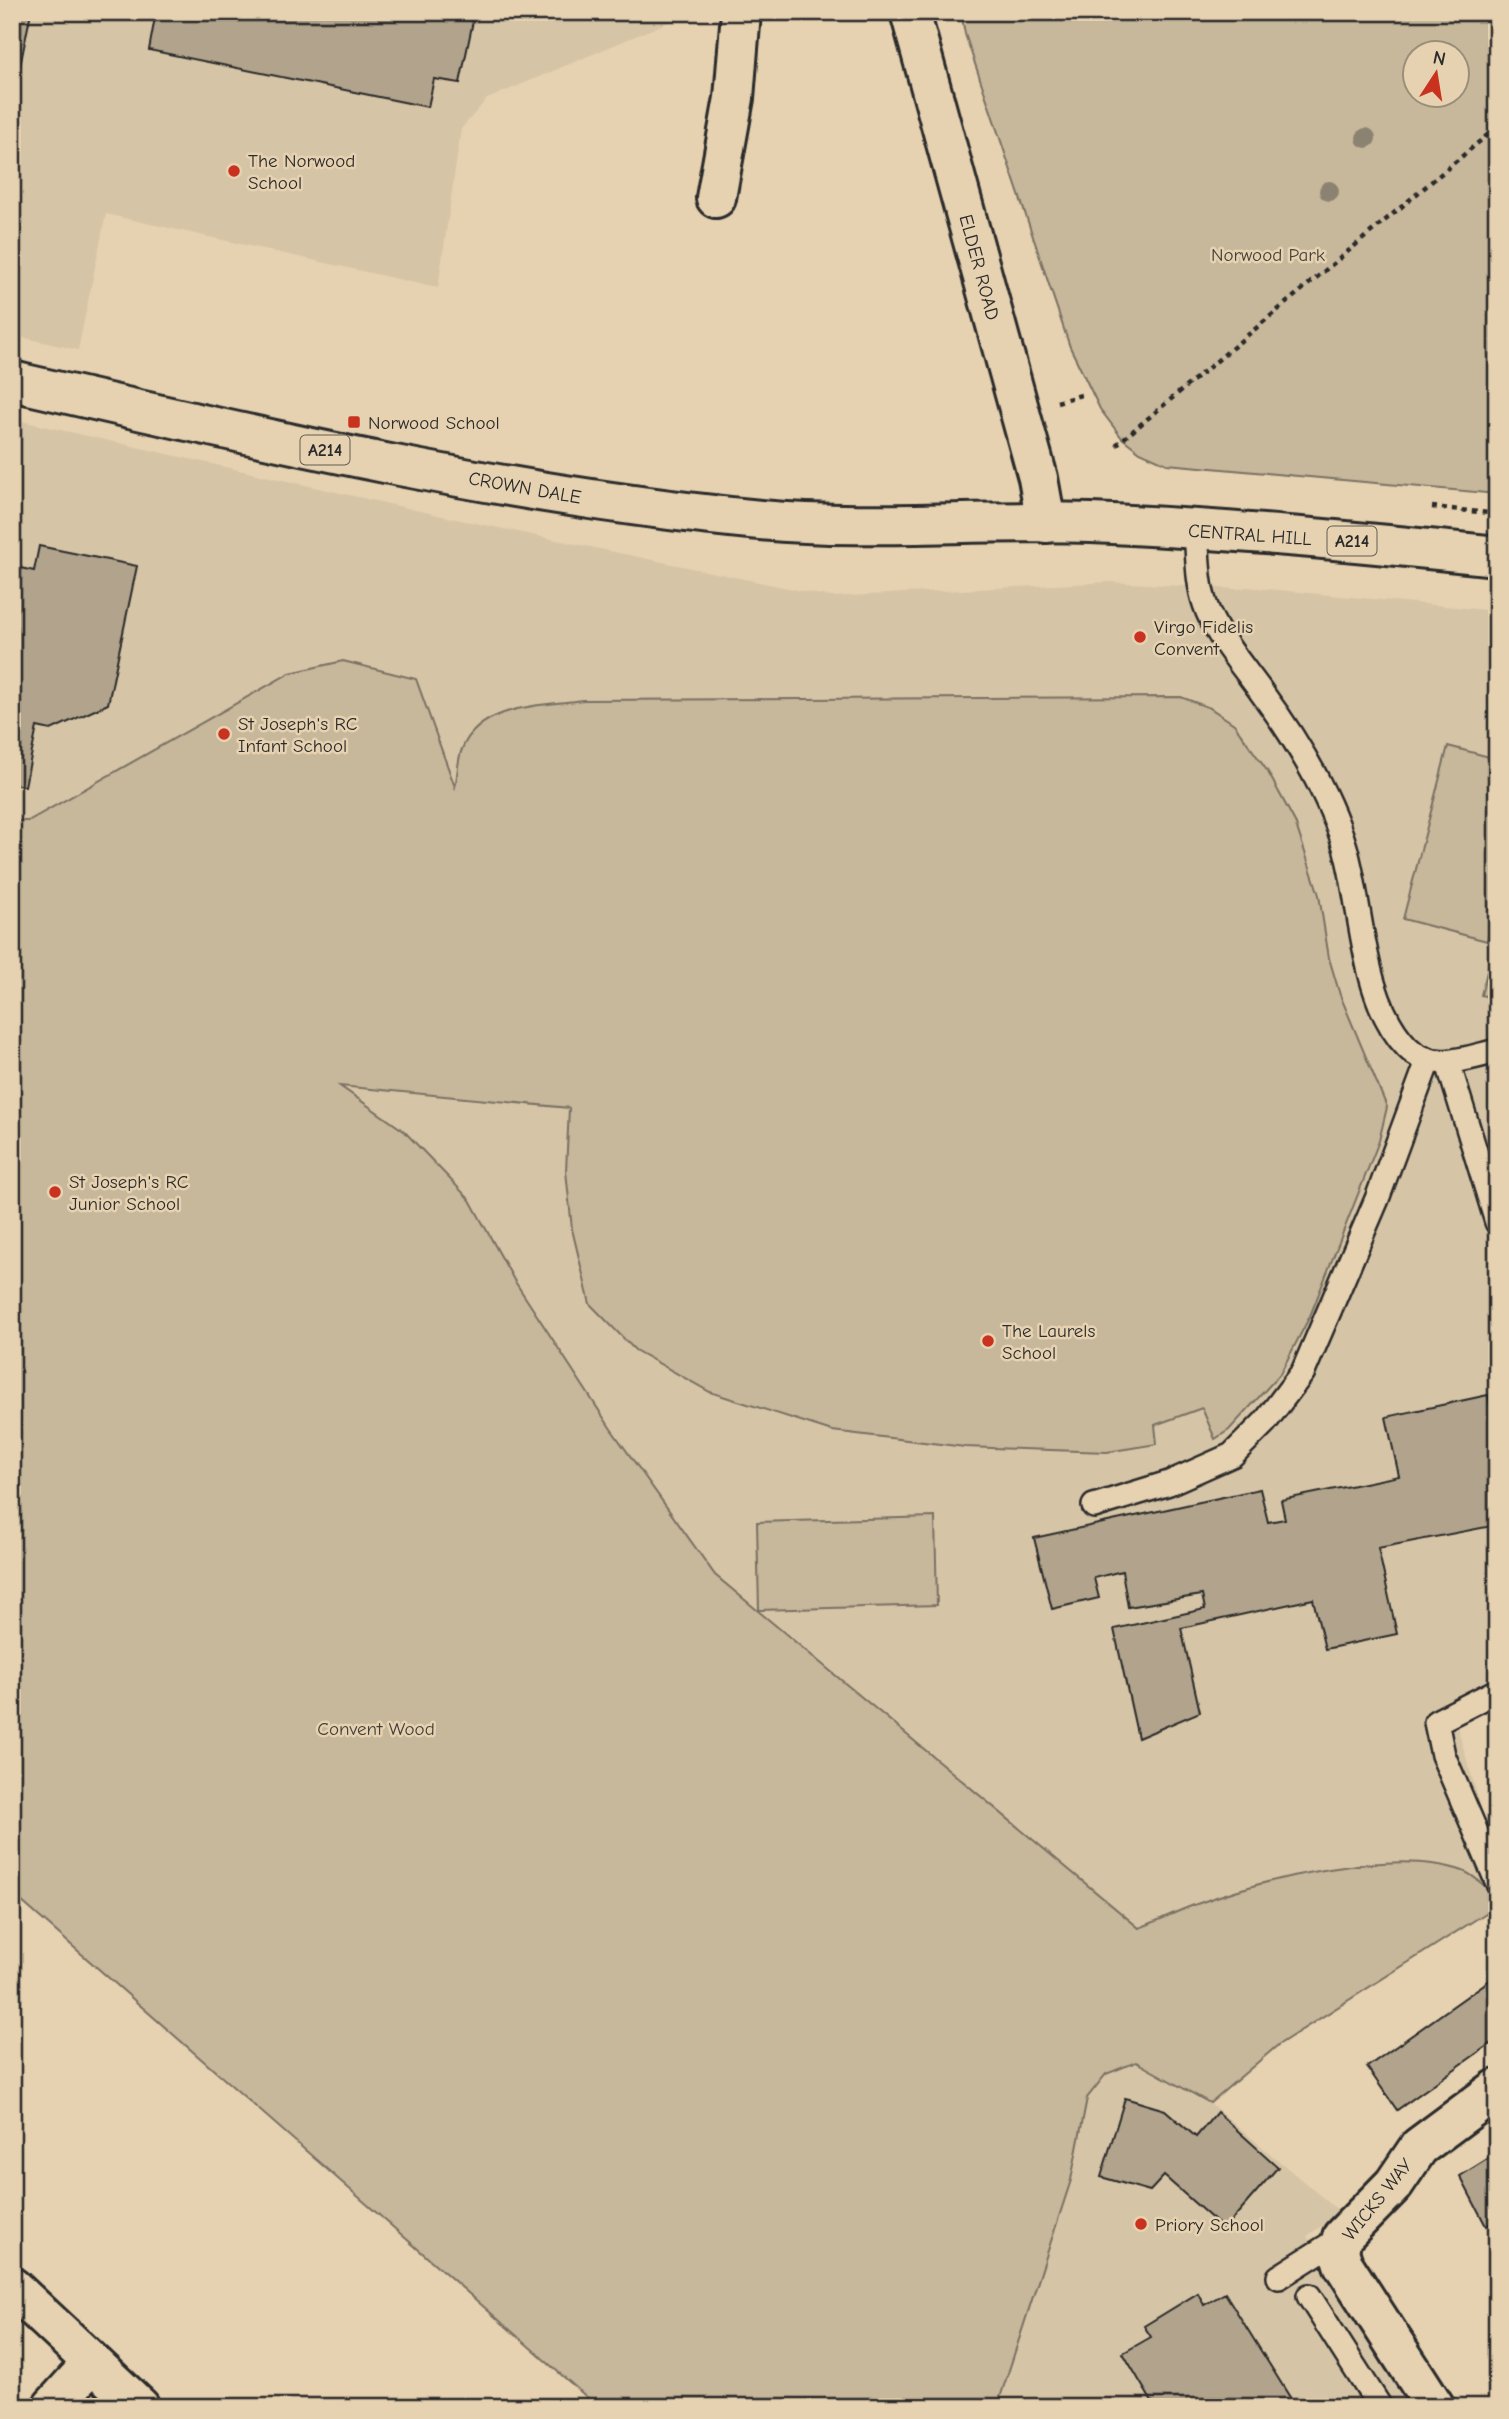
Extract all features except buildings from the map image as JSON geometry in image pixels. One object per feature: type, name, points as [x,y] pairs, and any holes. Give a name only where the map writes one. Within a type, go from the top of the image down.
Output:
[{"type":"main road","points":[[716,198],[734,98],[741,12]]},
{"type":"main road","name":"ELDER ROAD","points":[[910,12],[1038,478],[1046,523]]},
{"type":"main road","name":"CROWN DALE","points":[[12,381],[260,438],[640,507],[803,523],[912,526],[1046,523]]},
{"type":"main road","name":"CENTRAL HILL","points":[[1046,523],[1196,530],[1497,556]]},
{"type":"main road","name":"WICKS WAY","points":[[1435,2407],[1343,2264],[1339,2251],[1342,2237],[1394,2184],[1419,2147],[1497,2089]]},
{"type":"main road","points":[[12,2287],[140,2407]]},
{"type":"main road","points":[[52,2407],[92,2364]]},
{"type":"lane","points":[[1196,530],[1206,606],[1236,657],[1291,735],[1322,790],[1344,845],[1373,981],[1388,1021],[1408,1048],[1438,1062],[1497,1051]]},
{"type":"lane","points":[[1438,1062],[1497,1222]]},
{"type":"lane","points":[[1094,1506],[1169,1483],[1233,1455],[1265,1422],[1303,1372],[1438,1062]]},
{"type":"lane","points":[[1497,1691],[1436,1722],[1443,1755],[1497,1881]]},
{"type":"lane","points":[[1279,2277],[1342,2237]]},
{"type":"lane","points":[[1309,2296],[1380,2407]]},
{"type":"path","points":[[1116,445],[1497,127]]},
{"type":"path","points":[[1056,402],[1081,395]]},
{"type":"shaded area","name":"The Norwood School","points":[[12,12],[692,12],[487,99],[461,129],[438,288],[106,214],[78,350],[12,335]]},
{"type":"shaded area","name":"The Laurels School","points":[[12,419],[451,518],[831,597],[1111,582],[1238,589],[1246,587],[1497,611],[1497,1705],[1457,1726],[1487,1828],[1497,1823],[1497,1906],[1139,1928],[715,1575],[12,1315]]},
{"type":"shaded area","name":"Priory School","points":[[1123,2056],[1163,2069],[1210,2103],[1341,2213],[1307,2236],[1411,2407],[855,2407],[966,2210]]},
{"type":"green space","name":"Norwood Park","points":[[961,12],[1497,12],[1497,494],[1167,464],[1140,452],[1122,438],[1100,409],[1070,347],[965,34]]},
{"type":"green space","name":"Convent Wood","points":[[343,661],[416,679],[455,787],[459,758],[471,734],[497,715],[531,706],[583,700],[1181,697],[1210,708],[1234,724],[1268,772],[1295,822],[1319,895],[1329,958],[1340,995],[1387,1107],[1379,1141],[1310,1316],[1280,1374],[1229,1430],[1215,1439],[1202,1408],[1155,1425],[1157,1444],[1107,1452],[965,1447],[832,1431],[710,1392],[635,1350],[590,1304],[572,1229],[566,1171],[569,1108],[340,1086],[404,1131],[470,1200],[514,1280],[611,1429],[715,1575],[1139,1928],[1222,1895],[1290,1877],[1365,1864],[1435,1864],[1463,1871],[1497,1897],[1497,1906],[1278,2045],[1210,2103],[1136,2062],[1106,2074],[1087,2098],[1071,2180],[997,2407],[598,2407],[12,1893],[12,1258],[15,1245],[12,1229],[12,821],[28,821],[290,673]]},
{"type":"green space","points":[[1448,746],[1497,759],[1497,902],[1487,941],[1403,919]]},
{"type":"green space","points":[[1497,933],[1497,999],[1481,995]]},
{"type":"green space","points":[[935,1517],[937,1605],[759,1610],[757,1522]]},
{"type":"place","name":"The Norwood School","points":[[234,171]]},
{"type":"place","name":"Norwood School","points":[[354,422]]},
{"type":"place","name":"Virgo Fidelis Convent","points":[[1140,637]]},
{"type":"place","name":"St Joseph's RC Infant School","points":[[224,734]]},
{"type":"place","name":"St Joseph's RC Junior School","points":[[55,1192]]},
{"type":"place","name":"The Laurels School","points":[[988,1341]]},
{"type":"place","name":"Priory School","points":[[1141,2224]]}]
